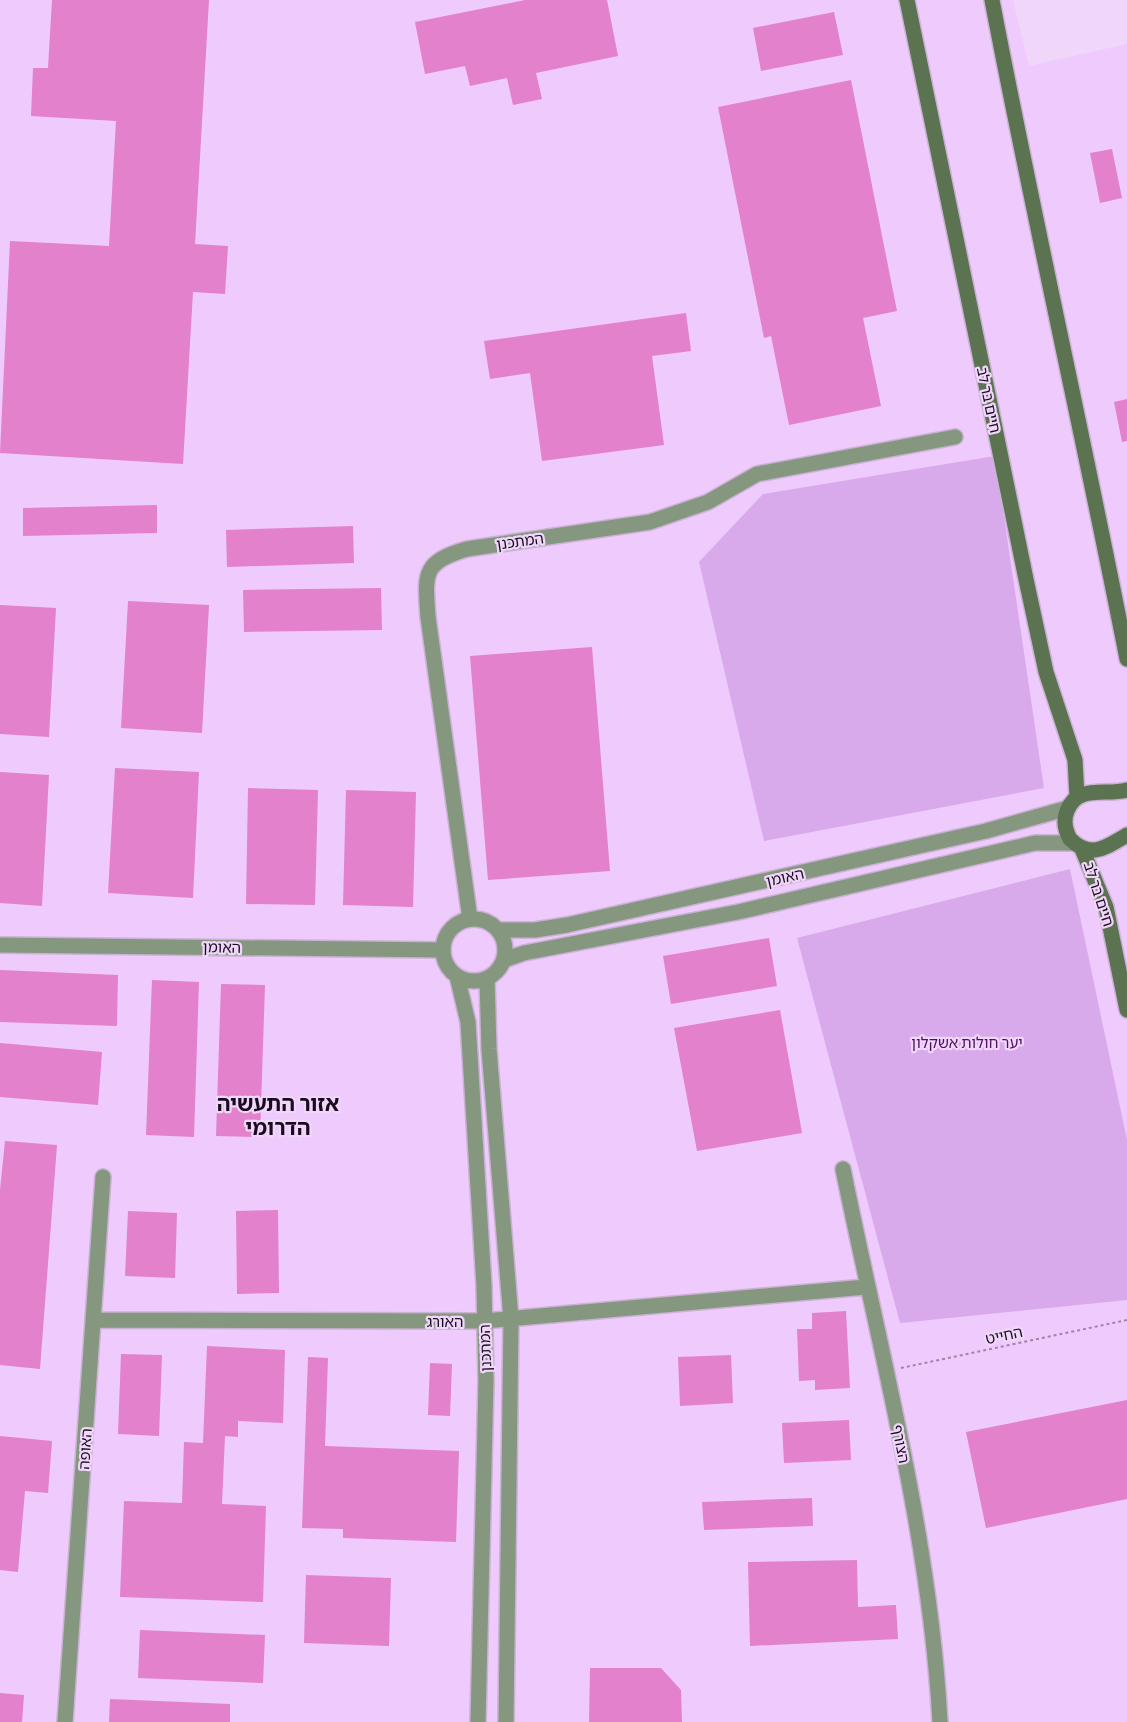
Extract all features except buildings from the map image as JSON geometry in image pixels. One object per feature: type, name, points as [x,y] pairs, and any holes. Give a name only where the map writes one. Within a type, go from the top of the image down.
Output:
[{"type":"main road","name":"חיים בר לב","points":[[907,0],[1046,672],[1076,760],[1073,802],[1065,827],[1078,846],[1106,907],[1127,1010]]},
{"type":"main road","points":[[992,0],[1024,166],[1127,659]]},
{"type":"main road","points":[[1073,802],[1091,792],[1127,790]]},
{"type":"main road","points":[[1078,846],[1102,850],[1127,836]]},
{"type":"street","name":"המתכנן","points":[[470,919],[428,616],[426,585],[430,568],[444,556],[467,549],[650,522],[708,502],[757,474],[955,438]]},
{"type":"street","name":"האומן","points":[[499,930],[535,930],[567,925],[986,831],[1073,802]]},
{"type":"street","name":"האומן","points":[[504,960],[524,953],[738,912],[1035,843],[1078,846]]},
{"type":"street","points":[[470,919],[491,923],[499,930],[505,945],[504,960],[487,978],[472,981],[457,976],[450,969],[443,950],[444,941],[454,926],[470,919]]},
{"type":"street","name":"האומן","points":[[0,945],[443,950]]},
{"type":"street","name":"המתכנן","points":[[457,976],[468,1022],[486,1381],[478,1722]]},
{"type":"street","name":"המתכנן","points":[[487,978],[489,1049],[511,1319],[506,1722]]},
{"type":"street","name":"הצורף","points":[[843,1169],[920,1545],[936,1655],[940,1722]]},
{"type":"street","name":"האופה","points":[[65,1722],[103,1177]]},
{"type":"street","name":"האורג","points":[[94,1320],[484,1321],[866,1287]]},
{"type":"path","name":"החייט","points":[[886,1371],[1127,1320]]},
{"type":"shaded area","points":[[0,0],[1013,0],[1029,66],[1127,44],[1127,1722],[0,1722]]},
{"type":"green space","points":[[995,456],[1044,788],[764,841],[699,562],[763,494]]},
{"type":"green space","name":"יער חולות אשקלון","points":[[1070,869],[1127,1140],[1127,1300],[900,1323],[797,938]]},
{"type":"district","name":"אזור התעשיה הדרומי","points":[[278,1115]]}]
